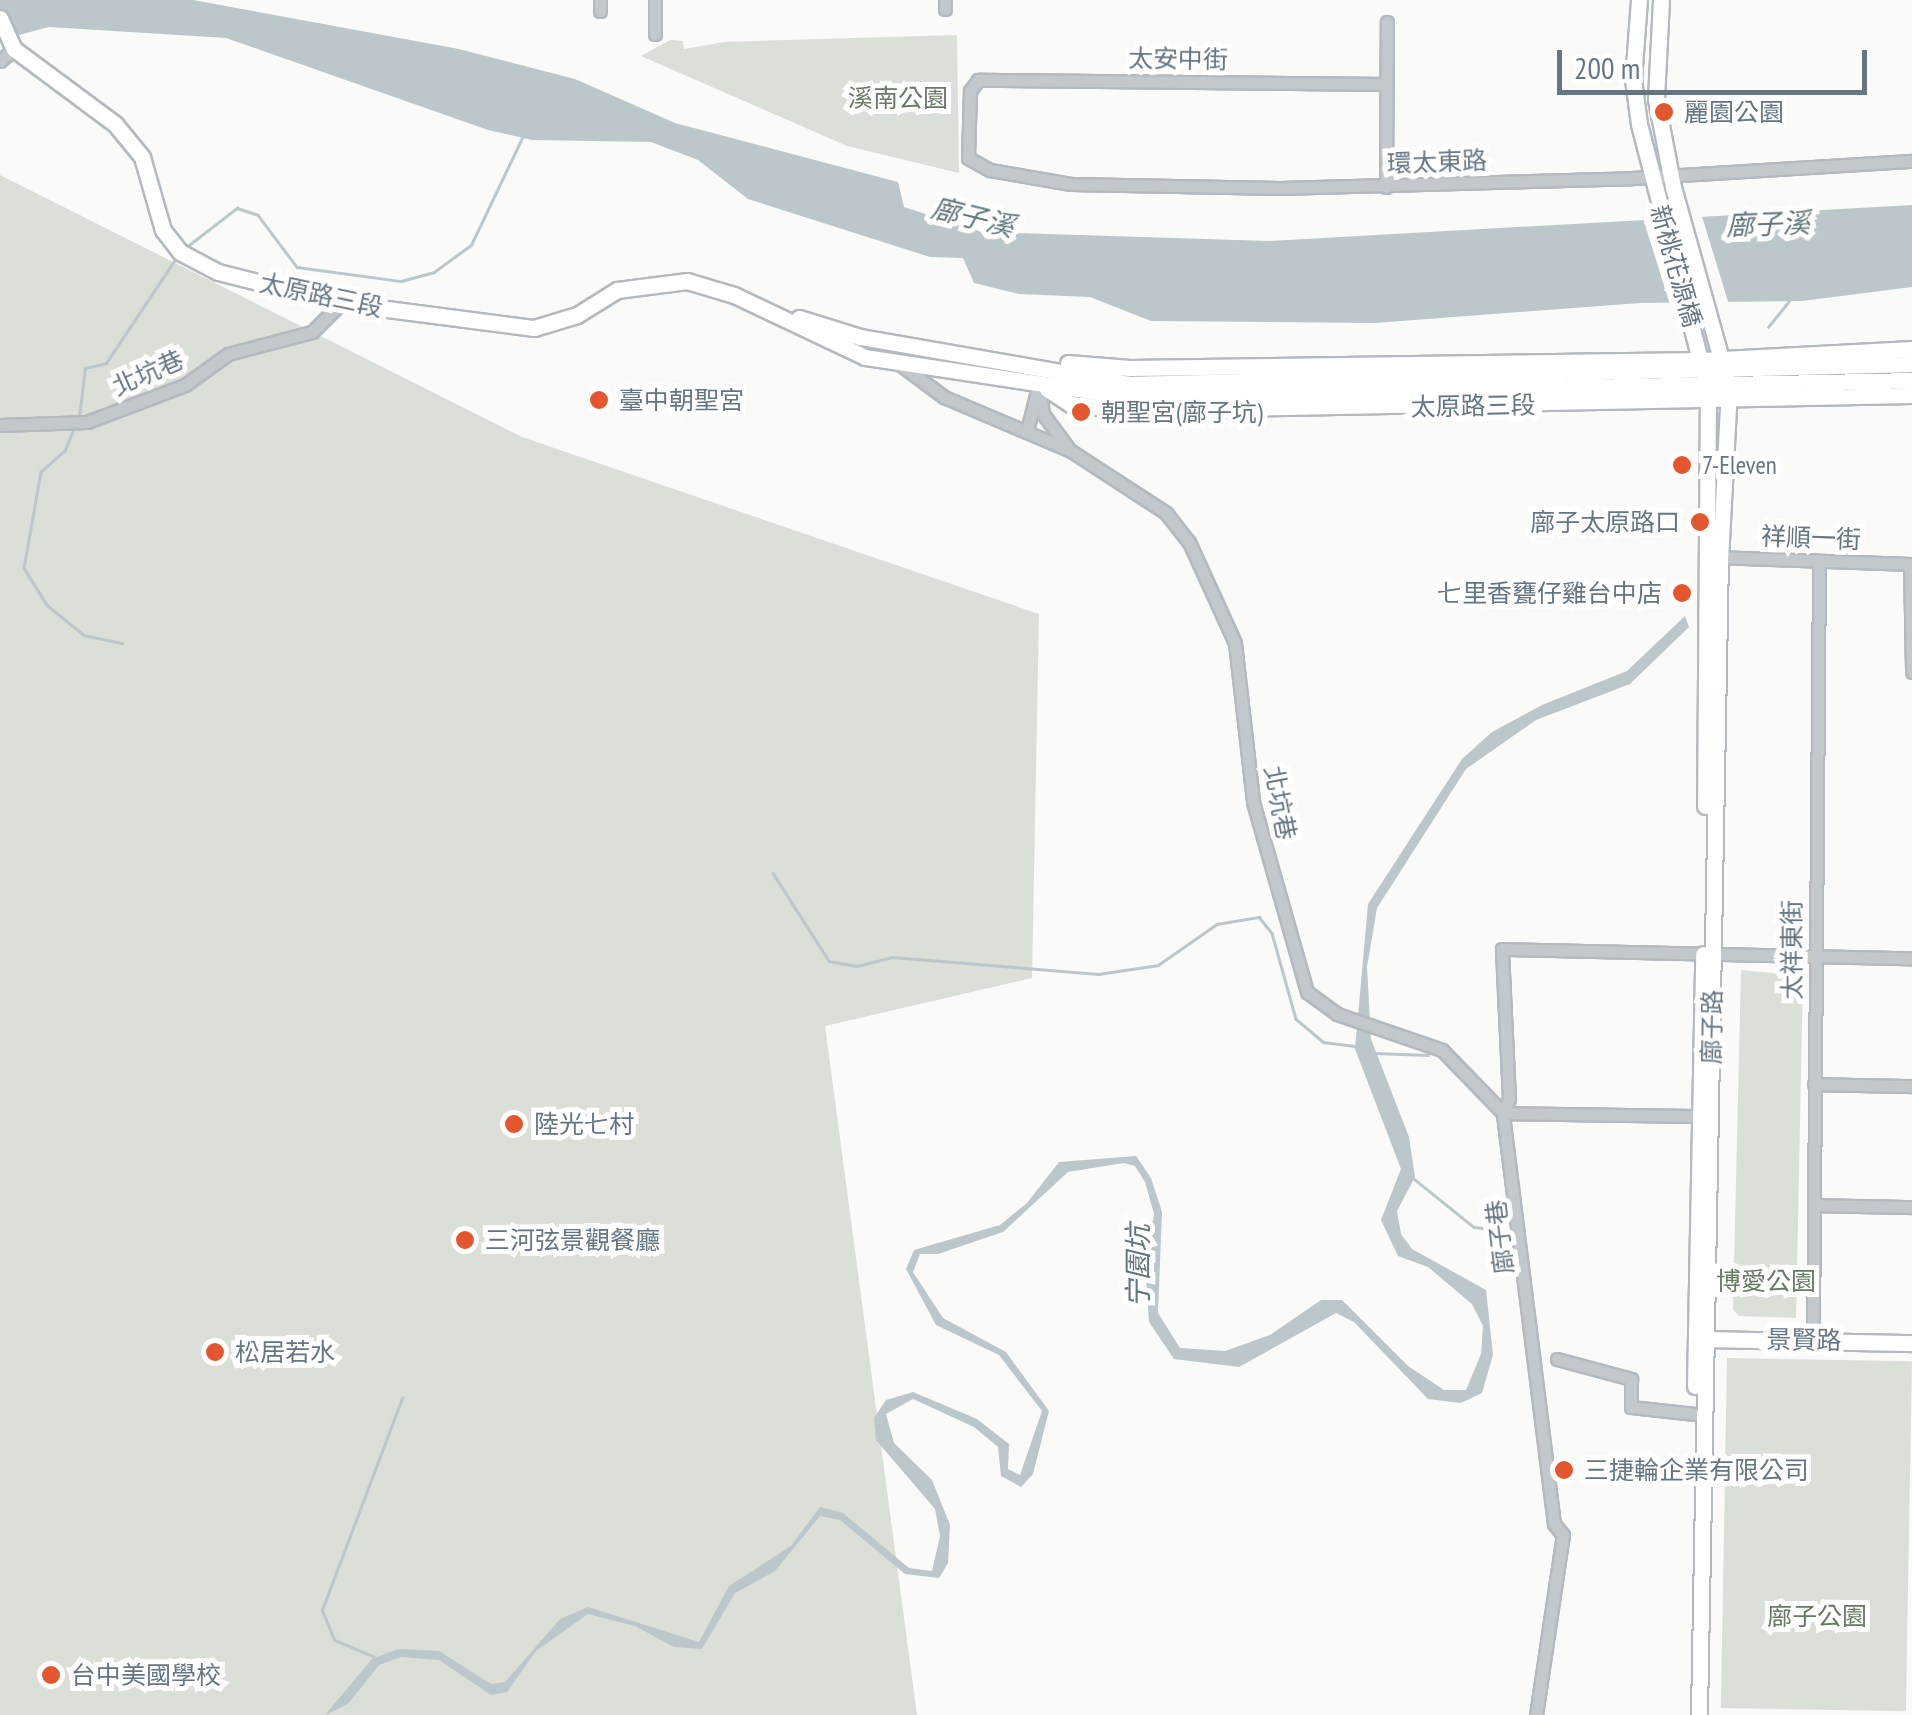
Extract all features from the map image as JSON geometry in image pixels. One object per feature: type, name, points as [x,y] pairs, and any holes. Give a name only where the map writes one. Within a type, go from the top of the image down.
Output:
[{"type":"main road","points":[[1639,0],[1633,79],[1652,182]]},
{"type":"main road","points":[[1662,0],[1654,76],[1671,180]]},
{"type":"main road","points":[[0,18],[13,46]]},
{"type":"main road","name":"太原路三段","points":[[13,46],[115,124],[142,158],[163,230],[184,254],[218,272],[341,303],[534,328],[578,316],[618,290],[662,280],[704,284],[864,356],[901,366],[1040,384],[1070,404],[1126,410],[1705,374],[1727,380],[1912,380]]},
{"type":"main road","name":"新桃花源橋","points":[[1671,180],[1718,341]]},
{"type":"main road","name":"新桃花源橋","points":[[1652,182],[1705,374]]},
{"type":"main road","name":"太原路三段","points":[[734,296],[860,337],[1044,365],[1129,384],[1705,374],[1727,380],[1912,394]]},
{"type":"main road","name":"廍子路","points":[[1700,1715],[1701,1339],[1715,557],[1727,380],[1718,341]]},
{"type":"main road","name":"太原路三段","points":[[1727,380],[1912,349]]},
{"type":"main road","name":"太原路三段","points":[[1727,380],[1912,364]]},
{"type":"main road","name":"廍子路","points":[[1705,374],[1715,557]]},
{"type":"main road","name":"廍子路","points":[[1690,1715],[1695,1414],[1701,1339]]},
{"type":"main road","name":"景賢路","points":[[1701,1339],[1912,1343]]},
{"type":"street","points":[[655,0],[655,34]]},
{"type":"street","points":[[1386,187],[1387,22]]},
{"type":"street","points":[[0,61],[13,46]]},
{"type":"street","name":"太安中街","points":[[968,158],[972,84],[992,79],[1386,84]]},
{"type":"street","name":"環太東路","points":[[968,158],[1010,175],[1072,184],[1386,187],[1652,182],[1912,161]]},
{"type":"street","name":"北坑巷","points":[[0,440],[7,425],[87,422],[186,385],[228,354],[312,332],[341,303]]},
{"type":"street","points":[[1026,430],[1044,365]]},
{"type":"street","points":[[901,366],[944,398],[1071,451]]},
{"type":"street","points":[[1040,384],[1043,414],[1071,451]]},
{"type":"street","name":"北坑巷","points":[[1071,451],[1166,512],[1222,606],[1241,680],[1253,802],[1307,992],[1337,1014],[1442,1050],[1503,1112]]},
{"type":"street","name":"祥順一街","points":[[1715,557],[1911,564]]},
{"type":"street","name":"太祥東街","points":[[1813,1340],[1819,561]]},
{"type":"street","points":[[1911,564],[1912,672]]},
{"type":"street","name":"廍子巷","points":[[1536,1715],[1562,1535],[1554,1524],[1503,1112],[1509,1098],[1502,950],[1708,951]]},
{"type":"street","points":[[1708,951],[1912,958]]},
{"type":"street","points":[[1814,1084],[1912,1086]]},
{"type":"street","points":[[1503,1112],[1705,1116]]},
{"type":"street","points":[[1815,1205],[1912,1208]]},
{"type":"street","points":[[1557,1359],[1631,1379],[1631,1407],[1695,1414]]},
{"type":"green space","name":"溪南公園","points":[[957,35],[959,173],[847,146],[641,56],[670,40],[683,41],[684,49],[724,42]]},
{"type":"green space","points":[[0,175],[522,437],[1039,614],[1032,978],[825,1026],[917,1715],[0,1715]]},
{"type":"green space","name":"博愛公園","points":[[1741,970],[1803,976],[1796,1318],[1739,1316],[1733,1310]]},
{"type":"green space","name":"廍子公園","points":[[1727,1358],[1912,1361],[1906,1711],[1721,1708]]},
{"type":"water","name":"廍子溪","points":[[0,0],[193,0],[459,49],[575,79],[675,123],[898,182],[904,207],[982,232],[1268,241],[1912,205],[1912,287],[1802,301],[1640,303],[1375,323],[1151,321],[1090,297],[1019,294],[974,283],[963,258],[930,257],[748,199],[698,160],[651,142],[532,140],[488,130],[226,38],[49,27],[0,40]]},
{"type":"water","points":[[1685,616],[1689,627],[1630,684],[1536,720],[1466,769],[1377,908],[1367,967],[1371,1039],[1409,1137],[1415,1177],[1397,1211],[1401,1234],[1412,1249],[1486,1290],[1493,1355],[1482,1393],[1461,1403],[1428,1399],[1354,1322],[1336,1313],[1239,1367],[1174,1359],[1149,1322],[1145,1264],[1154,1214],[1145,1182],[1135,1166],[1124,1163],[1068,1172],[1003,1232],[938,1254],[920,1254],[913,1272],[943,1318],[1006,1352],[1049,1411],[1033,1474],[1021,1487],[1001,1476],[998,1447],[974,1427],[913,1399],[886,1414],[894,1443],[932,1480],[950,1525],[948,1563],[939,1578],[905,1574],[840,1520],[820,1516],[775,1571],[735,1593],[702,1649],[674,1647],[635,1626],[588,1614],[536,1651],[507,1692],[491,1695],[439,1660],[401,1657],[379,1665],[348,1704],[325,1715],[372,1659],[398,1649],[439,1651],[491,1684],[505,1682],[560,1619],[588,1607],[699,1642],[729,1586],[791,1546],[820,1507],[843,1513],[909,1568],[932,1571],[940,1536],[935,1509],[876,1440],[874,1418],[886,1400],[913,1392],[977,1419],[1009,1444],[1008,1469],[1020,1475],[1042,1411],[999,1355],[936,1325],[906,1269],[914,1250],[1000,1225],[1027,1203],[1059,1162],[1136,1156],[1151,1178],[1162,1212],[1158,1313],[1180,1348],[1225,1351],[1270,1335],[1321,1300],[1342,1300],[1408,1366],[1444,1390],[1466,1390],[1481,1354],[1483,1326],[1472,1304],[1428,1267],[1398,1256],[1381,1220],[1401,1169],[1355,1049],[1368,904],[1462,759],[1492,732],[1542,705],[1627,671]]},
{"type":"pier","points":[[1700,210],[1730,308],[1671,308],[1641,212]]},
{"type":"waterway","points":[[185,248],[237,208],[258,215],[297,267],[401,281],[434,272],[471,245],[522,138]]},
{"type":"waterway","points":[[79,417],[85,368],[106,363],[176,258]]},
{"type":"waterway","name":"宁園坑","points":[[1768,327],[1789,301]]},
{"type":"waterway","points":[[74,429],[65,451],[41,472],[24,568],[47,605],[84,635],[122,643]]},
{"type":"waterway","points":[[773,873],[829,961],[857,966],[892,957],[1098,974],[1158,965],[1217,924],[1259,917],[1272,933],[1296,1019],[1323,1042],[1357,1046]]},
{"type":"waterway","points":[[1374,1053],[1428,1055]]},
{"type":"waterway","points":[[1413,1178],[1474,1227],[1512,1232]]},
{"type":"waterway","points":[[374,1657],[334,1640],[322,1610],[402,1398]]},
{"type":"place","name":"麗園公園","points":[[1664,112]]},
{"type":"place","name":"臺中朝聖宮","points":[[599,400]]},
{"type":"place","name":"朝聖宮(廍子坑)","points":[[1081,412]]},
{"type":"place","name":"7-Eleven","points":[[1682,465]]},
{"type":"place","name":"廍子太原路口","points":[[1700,522]]},
{"type":"place","name":"七里香甕仔雞台中店","points":[[1682,593]]},
{"type":"place","name":"陸光七村","points":[[514,1124]]},
{"type":"place","name":"三河弦景觀餐廳","points":[[465,1240]]},
{"type":"place","name":"松居若水","points":[[215,1352]]},
{"type":"place","name":"三捷輪企業有限公司","points":[[1564,1470]]},
{"type":"place","name":"台中美國學校","points":[[51,1675]]}]
